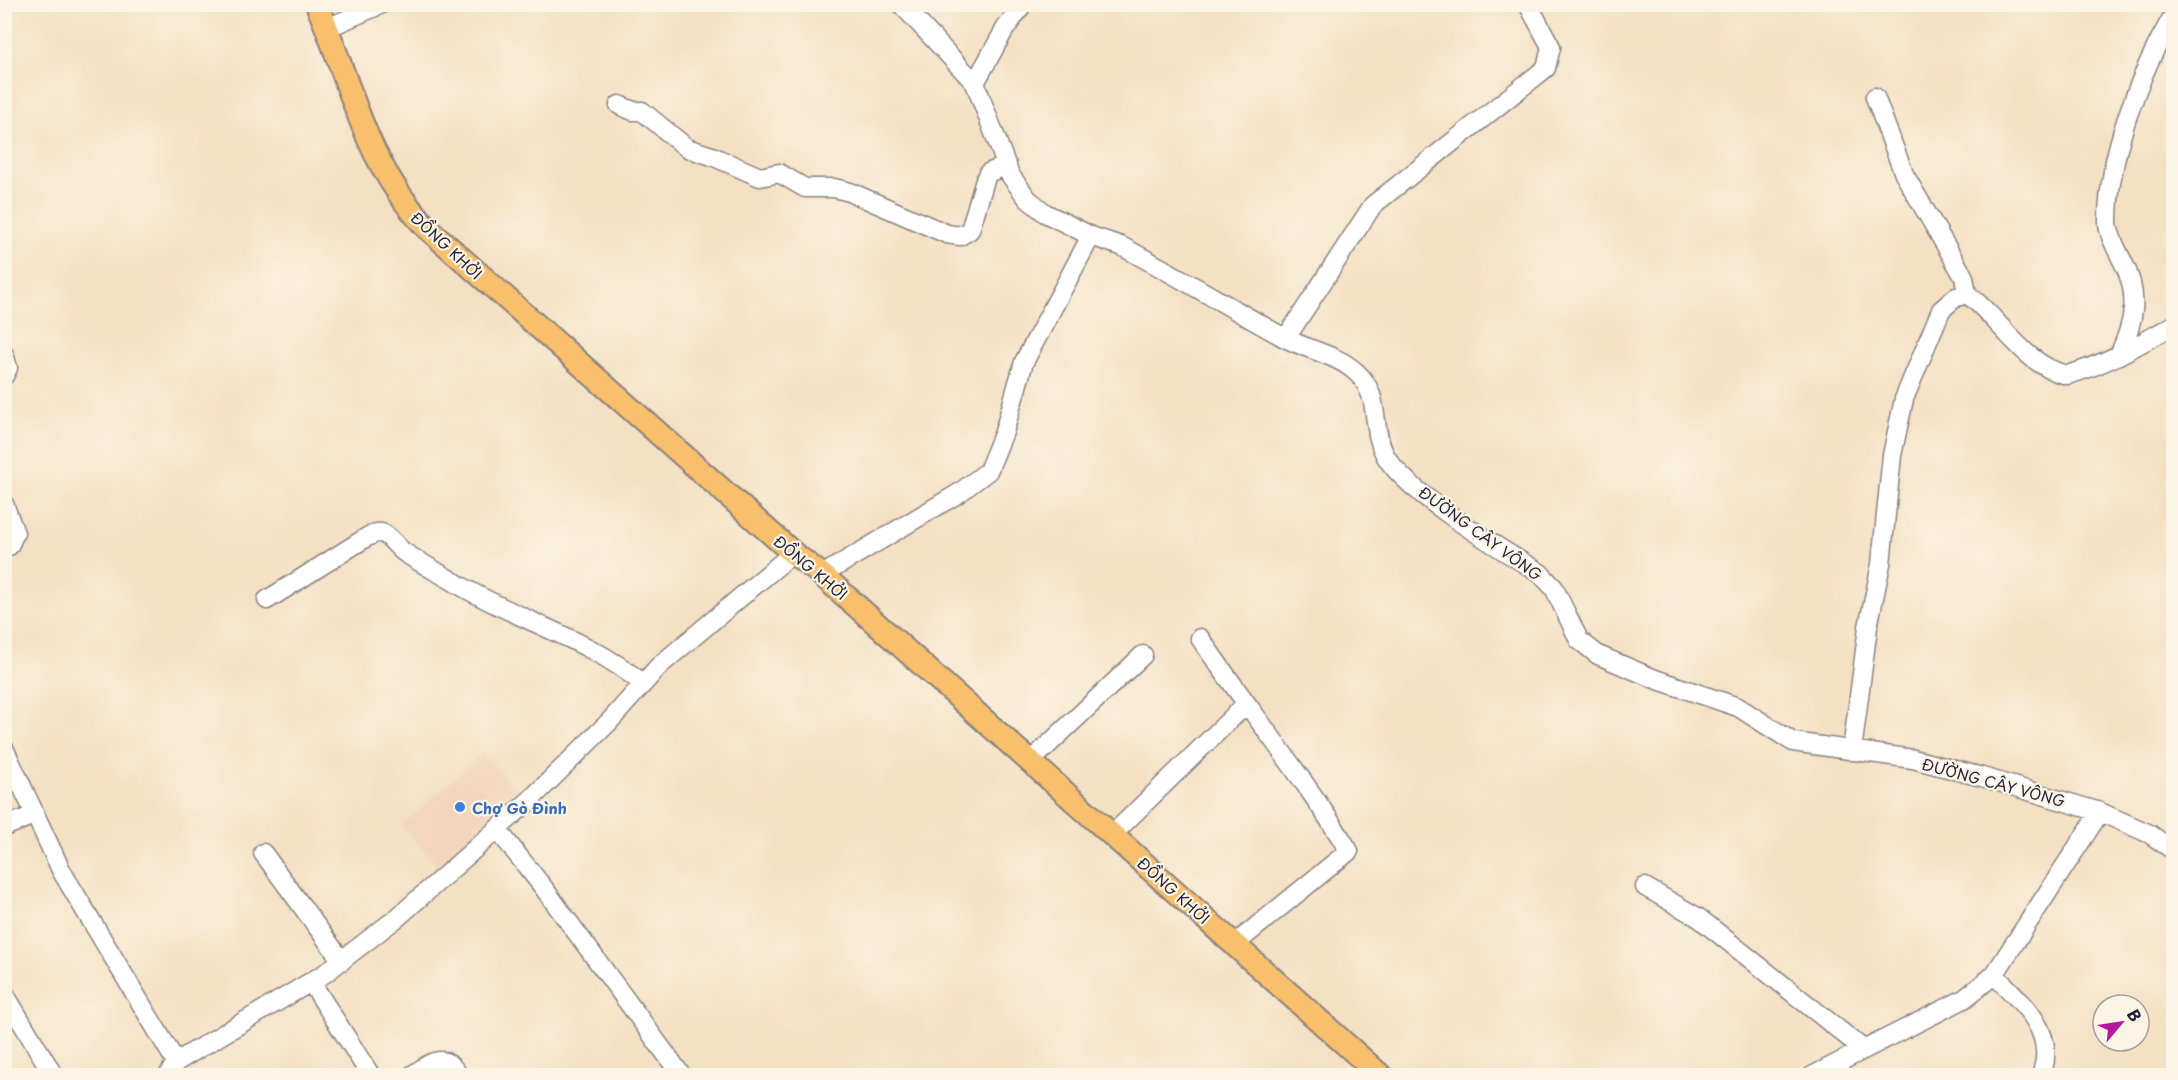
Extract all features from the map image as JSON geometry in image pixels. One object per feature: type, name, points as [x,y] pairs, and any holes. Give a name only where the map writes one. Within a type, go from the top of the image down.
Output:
[{"type":"main road","name":"ĐỒNG KHỞI","points":[[317,4],[359,120],[390,183],[403,203],[426,227],[793,553],[822,575],[1381,1076]]},
{"type":"street","points":[[327,28],[382,4]]},
{"type":"street","name":"ĐƯỜNG CÂY VÔNG","points":[[901,4],[975,83],[1007,165],[1017,186],[1028,199],[1045,213],[1091,236],[1121,246],[1286,338],[1345,362],[1370,386],[1380,442],[1386,456],[1398,471],[1437,504],[1540,573],[1554,588],[1579,640],[1598,655],[1655,679],[1738,707],[1793,742],[1941,765],[2100,812],[2150,834],[2174,851]]},
{"type":"street","points":[[975,83],[1005,29],[1023,4]]},
{"type":"street","points":[[1286,338],[1373,205],[1546,68],[1551,47],[1528,4]]},
{"type":"street","points":[[2119,355],[2129,335],[2135,302],[2128,270],[2109,228],[2115,164],[2124,124],[2160,37],[2174,14]]},
{"type":"street","points":[[1875,98],[1904,174],[1964,278],[1967,294],[1997,320],[2036,361],[2067,375],[2119,355],[2174,325]]},
{"type":"street","points":[[619,105],[633,111],[642,111],[687,148],[712,156],[746,172],[760,177],[779,173],[805,188],[834,188],[850,192],[947,234],[960,236],[970,230],[985,180],[995,169],[1007,165]]},
{"type":"street","points":[[822,575],[959,493],[988,471],[1004,432],[1024,362],[1091,236]]},
{"type":"street","points":[[1852,751],[1868,627],[1885,536],[1892,455],[1904,399],[1941,310],[1956,297],[1967,294]]},
{"type":"street","points":[[4,354],[8,368],[4,376]]},
{"type":"street","points":[[4,504],[15,533],[9,546],[4,548]]},
{"type":"street","points":[[267,600],[367,537],[375,533],[384,534],[404,552],[458,585],[544,629],[591,649],[622,667],[642,683]]},
{"type":"street","points":[[4,748],[62,872],[172,1069],[311,982],[398,917],[497,830],[595,736],[642,683],[678,649],[793,553]]},
{"type":"street","points":[[1200,638],[1245,705],[1315,795],[1349,851],[1235,944]]},
{"type":"street","points":[[1031,761],[1143,655]]},
{"type":"street","points":[[1113,834],[1245,705]]},
{"type":"street","points":[[1812,1076],[1964,999],[1994,975],[2100,812]]},
{"type":"street","points":[[4,827],[34,815]]},
{"type":"street","points":[[497,830],[543,887],[675,1072]]},
{"type":"street","points":[[263,853],[342,961]]},
{"type":"street","points":[[1646,887],[1699,918],[1863,1049]]},
{"type":"street","points":[[1994,975],[2039,1026],[2045,1042],[2046,1059],[2043,1069]]},
{"type":"street","points":[[311,982],[371,1076]]},
{"type":"street","points":[[4,993],[54,1076]]},
{"type":"street","points":[[411,1076],[433,1062],[442,1060],[453,1065],[459,1076]]},
{"type":"shaded area","name":"Chợ Gò Đình","points":[[483,753],[517,790],[437,866],[402,825]]},
{"type":"place","name":"Chợ Gò Đình","points":[[460,807]]}]
